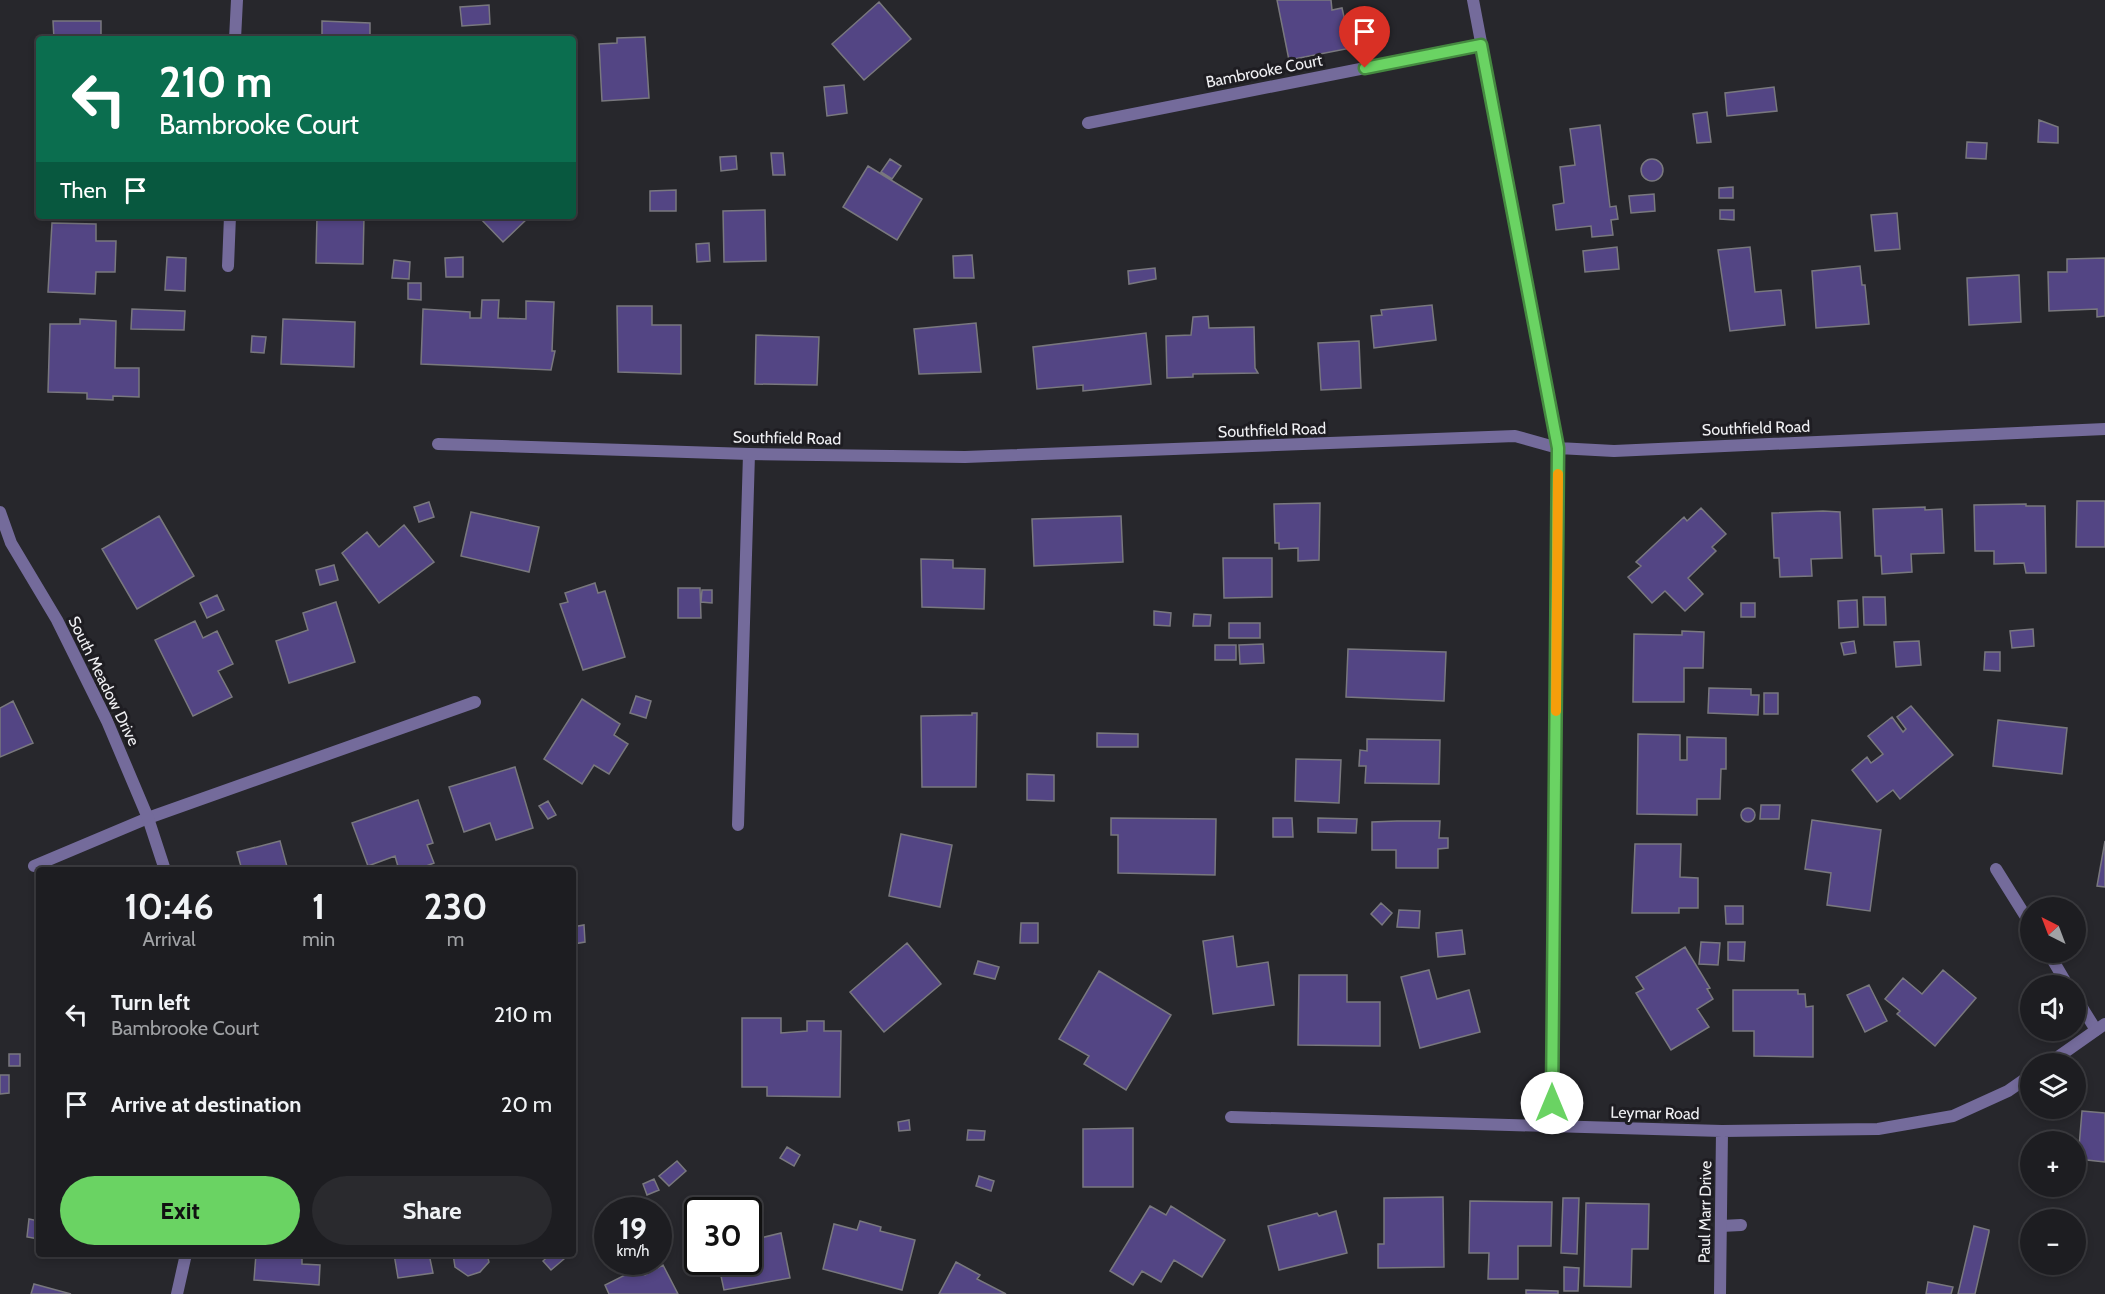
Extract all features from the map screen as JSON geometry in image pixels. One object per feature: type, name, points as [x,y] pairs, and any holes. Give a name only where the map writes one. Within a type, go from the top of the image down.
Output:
[{"type":"street","points":[[235,36],[237,0]]},
{"type":"street","points":[[1473,0],[1558,448],[1552,1126]]},
{"type":"street","name":"Bambrooke Court","points":[[1088,123],[1481,45]]},
{"type":"street","points":[[228,266],[230,219]]},
{"type":"street","name":"Southfield Road","points":[[438,444],[749,454],[965,457],[1515,436],[1558,448],[1614,450],[2105,429]]},
{"type":"street","points":[[738,825],[749,454]]},
{"type":"street","name":"South Meadow Drive","points":[[0,512],[11,543],[57,620],[107,721],[148,818],[164,867]]},
{"type":"street","points":[[34,866],[148,818],[475,702]]},
{"type":"street","points":[[1996,869],[2020,907]]},
{"type":"street","points":[[2064,1053],[2101,1027],[2086,1010]]},
{"type":"street","name":"Leymar Road","points":[[1231,1117],[1722,1131],[1878,1129],[1953,1116],[2020,1083]]},
{"type":"street","name":"Paul Marr Drive","points":[[1720,1294],[1722,1131]]},
{"type":"street","points":[[1721,1226],[1741,1225]]},
{"type":"street","points":[[177,1294],[185,1257]]},
{"type":"building","points":[[1277,0],[1331,0],[1332,10],[1342,8],[1351,48],[1289,60]]},
{"type":"building","points":[[879,2],[911,39],[864,80],[832,44]]},
{"type":"building","points":[[489,5],[490,24],[462,26],[460,7]]},
{"type":"building","points":[[53,21],[101,21],[101,36],[54,36]]},
{"type":"building","points":[[322,21],[370,23],[370,36],[322,36]]},
{"type":"building","points":[[645,37],[649,98],[602,101],[599,44],[617,43],[617,38]]},
{"type":"building","points":[[844,85],[847,113],[827,116],[824,87]]},
{"type":"building","points":[[1774,87],[1777,111],[1727,116],[1725,93]]},
{"type":"building","points":[[1707,112],[1711,142],[1697,143],[1693,114]]},
{"type":"building","points":[[2039,120],[2058,127],[2058,143],[2038,142]]},
{"type":"building","points":[[1600,125],[1610,207],[1616,206],[1618,219],[1611,220],[1613,235],[1592,237],[1591,226],[1556,230],[1553,205],[1564,203],[1560,167],[1575,165],[1570,129]]},
{"type":"building","points":[[1967,142],[1987,143],[1986,159],[1966,158]]},
{"type":"building","points":[[771,153],[783,153],[785,175],[773,175]]},
{"type":"building","points":[[736,156],[737,169],[721,171],[720,157]]},
{"type":"building","points":[[890,159],[901,166],[892,179],[881,172]]},
{"type":"building","points":[[1652,159],[1660,162],[1663,170],[1660,178],[1652,181],[1644,178],[1641,170],[1644,162]]},
{"type":"building","points":[[868,166],[922,199],[897,240],[843,207]]},
{"type":"building","points":[[1733,187],[1733,198],[1719,198],[1719,188]]},
{"type":"building","points":[[676,190],[676,211],[650,211],[650,191]]},
{"type":"building","points":[[1654,194],[1655,211],[1631,213],[1629,196]]},
{"type":"building","points":[[765,210],[766,261],[724,262],[723,211]]},
{"type":"building","points":[[1720,210],[1734,210],[1734,220],[1720,219]]},
{"type":"building","points":[[1897,213],[1900,249],[1875,251],[1871,215]]},
{"type":"building","points":[[317,219],[364,219],[363,264],[316,263]]},
{"type":"building","points":[[481,219],[527,219],[503,242]]},
{"type":"building","points":[[52,223],[96,224],[96,241],[116,241],[115,272],[96,272],[95,294],[48,292]]},
{"type":"building","points":[[709,243],[710,261],[697,262],[696,244]]},
{"type":"building","points":[[1617,247],[1619,269],[1585,272],[1583,251]]},
{"type":"building","points":[[1750,247],[1755,292],[1781,290],[1785,325],[1730,331],[1718,250]]},
{"type":"building","points":[[972,255],[974,278],[954,278],[953,256]]},
{"type":"building","points":[[167,257],[186,258],[185,291],[165,290]]},
{"type":"building","points":[[463,257],[463,277],[446,277],[445,258]]},
{"type":"building","points":[[2105,258],[2105,316],[2097,317],[2097,309],[2049,311],[2048,272],[2067,272],[2067,259]]},
{"type":"building","points":[[394,260],[410,262],[409,279],[392,278]]},
{"type":"building","points":[[1860,266],[1862,285],[1865,285],[1869,324],[1816,328],[1812,271]]},
{"type":"building","points":[[1155,268],[1156,279],[1129,284],[1128,271]]},
{"type":"building","points":[[2019,275],[2021,322],[1969,325],[1967,278]]},
{"type":"building","points":[[408,283],[421,283],[421,300],[408,299]]},
{"type":"building","points":[[482,300],[499,300],[498,318],[526,319],[526,301],[554,302],[552,351],[555,351],[551,370],[421,364],[423,309],[470,312],[470,318],[481,318]]},
{"type":"building","points":[[1432,305],[1436,340],[1374,348],[1371,316],[1382,315],[1381,310]]},
{"type":"building","points":[[617,306],[652,306],[652,325],[681,325],[681,374],[618,372]]},
{"type":"building","points":[[132,309],[185,311],[184,330],[131,329]]},
{"type":"building","points":[[1208,316],[1209,328],[1254,327],[1255,368],[1258,373],[1193,374],[1193,377],[1167,378],[1166,336],[1191,335],[1193,317]]},
{"type":"building","points":[[80,319],[116,321],[115,368],[139,368],[139,397],[113,396],[113,400],[87,399],[87,393],[48,392],[50,324],[80,324]]},
{"type":"building","points":[[283,319],[355,322],[354,367],[281,364]]},
{"type":"building","points":[[976,323],[981,372],[919,374],[914,329]]},
{"type":"building","points":[[1146,333],[1151,384],[1083,391],[1083,385],[1037,389],[1033,347]]},
{"type":"building","points":[[756,335],[819,337],[817,385],[755,384]]},
{"type":"building","points":[[252,336],[266,337],[264,353],[251,352]]},
{"type":"building","points":[[1359,341],[1361,388],[1321,390],[1318,343]]},
{"type":"building","points":[[2077,501],[2105,501],[2105,547],[2076,547]]},
{"type":"building","points":[[429,502],[434,517],[419,522],[414,507]]},
{"type":"building","points":[[1320,503],[1319,560],[1298,561],[1298,548],[1279,549],[1279,543],[1275,543],[1274,504]]},
{"type":"building","points":[[2026,504],[2026,506],[2045,506],[2046,573],[2026,573],[2024,563],[1994,564],[1994,551],[1975,551],[1974,505]]},
{"type":"building","points":[[1925,507],[1925,510],[1942,509],[1944,553],[1911,554],[1912,572],[1882,574],[1881,556],[1875,556],[1873,509]]},
{"type":"building","points":[[1701,508],[1726,534],[1712,547],[1716,551],[1688,578],[1703,594],[1685,611],[1665,591],[1652,603],[1628,577],[1641,566],[1636,562],[1684,517],[1687,521]]},
{"type":"building","points":[[471,512],[539,527],[529,572],[461,556]]},
{"type":"building","points":[[1840,512],[1842,558],[1811,559],[1812,576],[1780,577],[1779,558],[1774,558],[1772,513]]},
{"type":"building","points":[[159,516],[194,576],[137,609],[102,549]]},
{"type":"building","points":[[1121,516],[1123,562],[1034,566],[1032,519]]},
{"type":"building","points":[[404,525],[434,562],[379,603],[342,553],[367,532],[379,547]]},
{"type":"building","points":[[1223,558],[1272,558],[1272,597],[1224,598]]},
{"type":"building","points":[[921,559],[953,560],[953,568],[985,569],[984,609],[922,607]]},
{"type":"building","points":[[334,565],[338,580],[320,585],[316,570]]},
{"type":"building","points":[[595,583],[598,593],[605,591],[625,657],[583,670],[560,604],[568,602],[565,593]]},
{"type":"building","points":[[678,588],[700,588],[701,618],[678,618]]},
{"type":"building","points":[[702,590],[712,590],[712,603],[701,602]]},
{"type":"building","points":[[217,595],[224,610],[207,618],[200,603]]},
{"type":"building","points":[[1863,597],[1885,597],[1886,625],[1864,625]]},
{"type":"building","points":[[1857,600],[1858,627],[1839,628],[1838,601]]},
{"type":"building","points":[[336,602],[355,662],[289,683],[276,641],[308,630],[303,613]]},
{"type":"building","points":[[1741,603],[1755,603],[1755,617],[1741,617]]},
{"type":"building","points":[[1154,611],[1171,613],[1170,626],[1154,625]]},
{"type":"building","points":[[1194,614],[1211,615],[1210,626],[1193,626]]},
{"type":"building","points":[[195,621],[203,638],[217,631],[233,664],[218,671],[232,697],[193,716],[155,640]]},
{"type":"building","points":[[1229,623],[1260,623],[1260,638],[1229,638]]},
{"type":"building","points":[[2033,629],[2034,646],[2012,648],[2010,631]]},
{"type":"building","points":[[1682,631],[1704,632],[1703,668],[1684,668],[1684,702],[1633,702],[1634,634],[1682,635]]},
{"type":"building","points":[[1854,641],[1856,653],[1844,655],[1841,643]]},
{"type":"building","points":[[1919,641],[1921,665],[1896,667],[1894,642]]},
{"type":"building","points":[[1263,644],[1264,663],[1240,664],[1239,645]]},
{"type":"building","points":[[1215,645],[1236,645],[1236,660],[1215,660]]},
{"type":"building","points":[[1348,649],[1446,652],[1444,701],[1346,697]]},
{"type":"building","points":[[1985,652],[2000,652],[2000,671],[1984,670]]},
{"type":"building","points":[[1709,688],[1751,689],[1751,695],[1759,695],[1758,715],[1708,713]]},
{"type":"building","points":[[1764,693],[1778,693],[1778,714],[1764,714]]},
{"type":"building","points":[[636,696],[651,701],[646,718],[630,713]]},
{"type":"building","points":[[582,699],[620,724],[614,735],[628,744],[609,774],[594,765],[582,784],[544,759]]},
{"type":"building","points":[[13,701],[33,743],[0,757],[0,708]]},
{"type":"building","points":[[1911,706],[1953,755],[1900,799],[1893,790],[1877,802],[1852,770],[1867,757],[1871,763],[1883,754],[1868,736],[1892,717],[1903,732],[1906,729],[1897,717]]},
{"type":"building","points":[[972,713],[977,713],[976,787],[922,787],[921,716],[972,715]]},
{"type":"building","points":[[1998,720],[2067,728],[2062,774],[1993,766]]},
{"type":"building","points":[[1097,733],[1138,734],[1138,747],[1097,747]]},
{"type":"building","points":[[1638,734],[1680,735],[1680,760],[1687,760],[1687,737],[1726,738],[1726,769],[1721,769],[1720,799],[1697,799],[1697,815],[1637,814]]},
{"type":"building","points":[[1367,739],[1440,740],[1439,784],[1365,783],[1366,766],[1359,766],[1360,750],[1367,751]]},
{"type":"building","points":[[1296,759],[1341,760],[1339,803],[1295,801]]},
{"type":"building","points":[[515,767],[533,828],[496,840],[490,823],[464,832],[449,787]]},
{"type":"building","points":[[1027,774],[1054,775],[1054,801],[1027,800]]},
{"type":"building","points":[[418,800],[433,843],[427,845],[434,863],[424,867],[398,867],[395,856],[368,866],[352,823]]},
{"type":"building","points":[[548,801],[556,815],[548,819],[539,806]]},
{"type":"building","points":[[1761,805],[1780,805],[1779,819],[1760,819]]},
{"type":"building","points":[[1745,808],[1751,808],[1755,815],[1751,822],[1745,822],[1741,818],[1741,812]]},
{"type":"building","points":[[1111,818],[1216,819],[1215,875],[1118,873],[1118,835],[1111,835]]},
{"type":"building","points":[[1273,818],[1292,818],[1293,837],[1273,837]]},
{"type":"building","points":[[1318,818],[1357,819],[1356,833],[1318,832]]},
{"type":"building","points":[[1812,820],[1881,830],[1870,911],[1827,905],[1831,873],[1805,869]]},
{"type":"building","points":[[1440,821],[1439,838],[1448,838],[1448,848],[1438,849],[1438,868],[1396,868],[1396,850],[1372,850],[1372,822]]},
{"type":"building","points":[[901,834],[952,845],[940,907],[889,896]]},
{"type":"building","points":[[280,841],[287,867],[241,867],[237,852]]},
{"type":"building","points":[[2105,841],[2105,887],[2097,886]]},
{"type":"building","points":[[1635,844],[1681,844],[1680,877],[1698,878],[1698,908],[1679,908],[1679,913],[1632,913]]},
{"type":"building","points":[[1381,903],[1392,913],[1382,925],[1371,914]]},
{"type":"building","points":[[1725,906],[1743,906],[1743,924],[1726,924]]},
{"type":"building","points":[[1399,910],[1420,911],[1419,928],[1397,927]]},
{"type":"building","points":[[1021,923],[1038,923],[1038,943],[1020,943]]},
{"type":"building","points":[[584,925],[585,942],[576,944],[576,926]]},
{"type":"building","points":[[1462,930],[1465,954],[1438,957],[1436,933]]},
{"type":"building","points":[[1233,936],[1237,967],[1268,962],[1274,1005],[1213,1014],[1203,941]]},
{"type":"building","points":[[1701,942],[1720,943],[1718,965],[1699,964]]},
{"type":"building","points":[[1728,942],[1745,942],[1744,961],[1728,960]]},
{"type":"building","points":[[907,943],[941,984],[884,1032],[850,992]]},
{"type":"building","points":[[1685,947],[1710,988],[1707,989],[1713,999],[1697,1009],[1709,1027],[1671,1050],[1636,993],[1644,989],[1636,977]]},
{"type":"building","points":[[978,961],[999,967],[995,979],[974,974]]},
{"type":"building","points":[[1429,970],[1437,999],[1469,990],[1480,1032],[1420,1048],[1401,977]]},
{"type":"building","points":[[1943,970],[1976,998],[1935,1046],[1897,1014],[1900,1011],[1885,999],[1903,978],[1922,994]]},
{"type":"building","points":[[1099,971],[1171,1015],[1126,1090],[1084,1064],[1089,1056],[1059,1039]]},
{"type":"building","points":[[1299,975],[1347,975],[1347,1002],[1380,1002],[1380,1046],[1298,1045]]},
{"type":"building","points":[[1869,985],[1887,1021],[1865,1032],[1847,995]]},
{"type":"building","points":[[1733,990],[1798,990],[1798,994],[1805,994],[1806,1007],[1813,1006],[1813,1057],[1754,1056],[1754,1031],[1733,1031]]},
{"type":"building","points":[[742,1018],[781,1018],[781,1033],[807,1031],[807,1021],[824,1021],[824,1031],[841,1031],[840,1097],[767,1096],[767,1087],[742,1087]]},
{"type":"building","points":[[9,1054],[20,1054],[20,1066],[9,1066]]},
{"type":"building","points":[[0,1075],[9,1075],[9,1093],[0,1094]]},
{"type":"building","points":[[2086,1111],[2105,1113],[2105,1162],[2086,1160],[2086,1131],[2080,1131],[2081,1119],[2086,1119]]},
{"type":"building","points":[[909,1120],[910,1130],[899,1131],[898,1122]]},
{"type":"building","points":[[1133,1128],[1133,1187],[1083,1187],[1083,1129]]},
{"type":"building","points":[[968,1130],[985,1131],[984,1140],[967,1140]]},
{"type":"building","points":[[787,1147],[800,1155],[794,1166],[780,1158]]},
{"type":"building","points":[[677,1161],[686,1171],[669,1186],[659,1176]]},
{"type":"building","points":[[979,1176],[994,1181],[991,1191],[976,1186]]},
{"type":"building","points":[[654,1179],[659,1190],[647,1195],[643,1184]]},
{"type":"building","points":[[1443,1197],[1444,1267],[1378,1268],[1378,1244],[1384,1244],[1384,1198]]},
{"type":"building","points":[[1563,1198],[1579,1198],[1577,1254],[1561,1253]]},
{"type":"building","points":[[1470,1201],[1552,1202],[1551,1246],[1518,1246],[1518,1279],[1488,1279],[1489,1253],[1469,1253]]},
{"type":"building","points":[[1586,1203],[1649,1204],[1648,1249],[1632,1249],[1631,1287],[1584,1286]]},
{"type":"building","points":[[1150,1206],[1166,1215],[1171,1206],[1225,1240],[1202,1277],[1174,1260],[1161,1282],[1142,1271],[1133,1285],[1110,1271]]},
{"type":"building","points":[[1336,1211],[1347,1253],[1279,1270],[1268,1226],[1317,1213],[1319,1216]]},
{"type":"building","points":[[29,1219],[36,1220],[36,1238],[27,1237]]},
{"type":"building","points":[[860,1221],[881,1227],[880,1231],[915,1240],[902,1290],[823,1269],[834,1224],[857,1230]]},
{"type":"building","points":[[1974,1226],[1989,1230],[1975,1294],[1958,1294]]},
{"type":"building","points":[[781,1233],[790,1278],[724,1290],[721,1275],[762,1275],[762,1238]]},
{"type":"building","points":[[256,1257],[302,1257],[302,1264],[320,1265],[319,1285],[254,1280]]},
{"type":"building","points":[[394,1257],[430,1257],[433,1273],[398,1278]]},
{"type":"building","points":[[453,1257],[488,1257],[489,1262],[480,1272],[468,1276],[455,1267]]},
{"type":"building","points":[[548,1257],[564,1259],[551,1270],[543,1261]]},
{"type":"building","points":[[956,1262],[980,1275],[977,1279],[1006,1294],[939,1294]]},
{"type":"building","points":[[1564,1267],[1579,1268],[1578,1291],[1564,1291]]},
{"type":"building","points":[[625,1275],[668,1275],[678,1294],[609,1294],[605,1285]]},
{"type":"building","points":[[1928,1282],[1953,1287],[1951,1294],[1926,1294]]},
{"type":"building","points":[[34,1284],[71,1294],[31,1294]]},
{"type":"building","points":[[1526,1290],[1558,1291],[1558,1294],[1526,1294]]},
{"type":"slow traffic","points":[[1556,711],[1558,474]]},
{"type":"route","points":[[1365,68],[1481,45],[1558,448],[1552,1103]]}]
